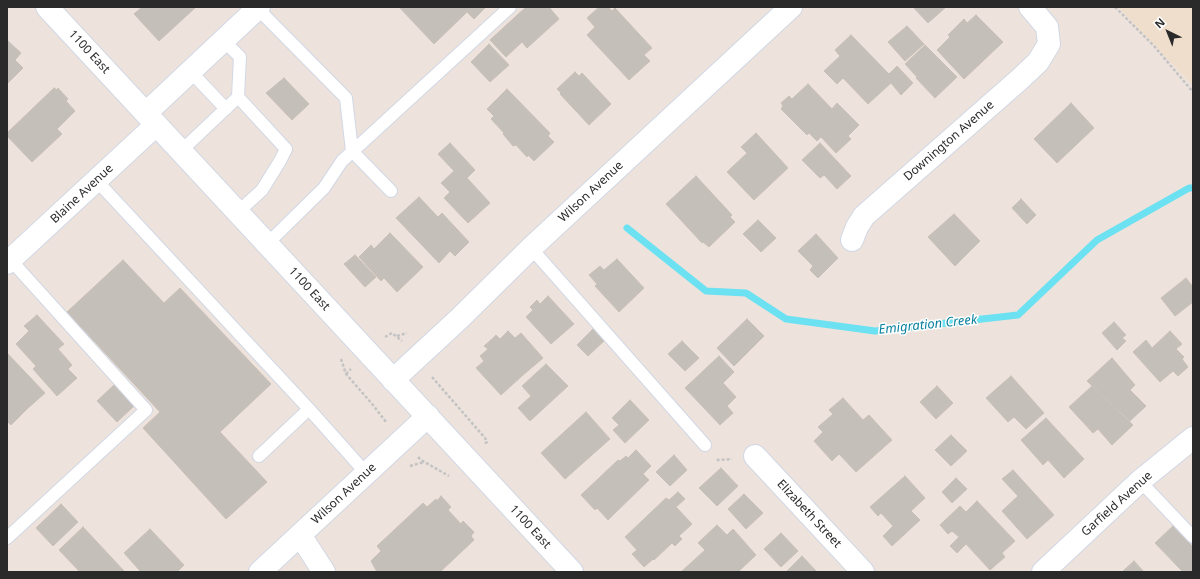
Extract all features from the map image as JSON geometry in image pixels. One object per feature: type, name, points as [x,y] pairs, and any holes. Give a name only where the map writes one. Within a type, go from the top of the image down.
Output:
[{"type":"street","name":"1100 East","points":[[47,7],[572,572]]},
{"type":"street","name":"Wilson Avenue","points":[[393,380],[460,318],[531,248],[791,7]]},
{"type":"street","name":"Downington Avenue","points":[[852,240],[856,227],[864,216],[1038,62],[1049,44],[1047,27],[1030,7]]},
{"type":"street","name":"Blaine Avenue","points":[[8,260],[96,180],[151,119],[190,72],[258,8]]},
{"type":"street","name":"Wilson Avenue","points":[[260,572],[428,416]]},
{"type":"street","name":"Garfield Avenue","points":[[1042,572],[1140,481],[1193,438]]},
{"type":"street","name":"Elizabeth Street","points":[[755,456],[863,572]]},
{"type":"street","points":[[300,535],[324,572]]},
{"type":"lane","points":[[267,244],[324,188],[342,161],[352,151],[510,7]]},
{"type":"lane","points":[[258,8],[346,98],[352,151],[391,191]]},
{"type":"lane","points":[[181,151],[238,97],[240,58],[223,40]]},
{"type":"lane","points":[[190,72],[226,109]]},
{"type":"lane","points":[[238,97],[286,149],[262,190],[238,212]]},
{"type":"lane","points":[[96,180],[309,409],[366,473]]},
{"type":"lane","points":[[531,248],[705,445]]},
{"type":"lane","points":[[7,538],[146,410],[8,260]]},
{"type":"lane","points":[[259,456],[309,409]]},
{"type":"lane","points":[[1140,481],[1193,537]]},
{"type":"path","points":[[1115,7],[1154,46],[1193,92]]},
{"type":"path","points":[[392,333],[405,345]]},
{"type":"path","points":[[346,374],[373,405],[380,416]]},
{"type":"path","points":[[436,382],[485,438]]},
{"type":"path","points":[[705,445],[718,460],[755,456]]},
{"type":"path","points":[[425,462],[448,476]]},
{"type":"shaded area","points":[[1118,7],[1193,7],[1193,86]]},
{"type":"building","points":[[142,7],[196,7],[159,41],[134,14]]},
{"type":"building","points":[[399,7],[486,7],[474,19],[467,12],[434,44]]},
{"type":"building","points":[[526,7],[549,7],[559,19],[527,48],[522,42],[506,57],[490,40]]},
{"type":"building","points":[[599,7],[608,7],[612,11],[615,8],[652,48],[644,55],[650,61],[629,80],[587,35],[595,27],[587,18]]},
{"type":"building","points":[[913,7],[946,7],[928,23]]},
{"type":"building","points":[[976,15],[1003,42],[964,79],[937,50],[950,37],[948,35],[964,19],[967,23]]},
{"type":"building","points":[[907,26],[924,44],[905,61],[888,42]]},
{"type":"building","points":[[851,35],[889,74],[897,66],[913,83],[901,95],[891,83],[868,104],[843,78],[837,84],[824,71],[840,56],[835,50]]},
{"type":"building","points":[[8,41],[21,53],[15,60],[23,68],[7,84],[7,42]]},
{"type":"building","points":[[489,44],[509,65],[490,82],[471,62]]},
{"type":"building","points":[[925,45],[957,77],[935,98],[905,64]]},
{"type":"building","points":[[575,72],[579,76],[582,73],[611,104],[589,125],[557,89]]},
{"type":"building","points":[[284,78],[309,104],[292,120],[266,93]]},
{"type":"building","points":[[808,84],[832,109],[837,103],[859,125],[848,136],[851,139],[836,153],[821,137],[817,141],[809,133],[807,135],[781,109],[783,106],[781,103],[789,96],[792,99]]},
{"type":"building","points":[[54,88],[57,90],[58,88],[68,99],[66,101],[75,111],[57,129],[62,134],[32,162],[7,136],[7,133]]},
{"type":"building","points":[[507,89],[550,133],[548,136],[554,142],[534,161],[528,155],[527,157],[516,145],[513,146],[503,134],[504,133],[491,119],[494,116],[487,109]]},
{"type":"building","points":[[1071,103],[1094,128],[1057,163],[1034,139]]},
{"type":"building","points":[[756,133],[788,168],[754,200],[727,172],[747,153],[741,147]]},
{"type":"building","points":[[450,143],[475,170],[467,178],[490,203],[468,223],[444,198],[450,192],[441,183],[454,171],[438,154]]},
{"type":"building","points":[[820,143],[851,176],[837,189],[824,175],[820,178],[802,160]]},
{"type":"building","points":[[696,176],[732,215],[730,217],[735,222],[709,247],[703,242],[702,243],[666,204]]},
{"type":"building","points":[[419,197],[438,217],[442,213],[469,242],[455,256],[450,251],[439,263],[396,218]]},
{"type":"building","points":[[1021,199],[1036,215],[1027,224],[1012,208]]},
{"type":"building","points":[[954,214],[980,241],[955,266],[928,237]]},
{"type":"building","points":[[758,220],[776,238],[761,252],[743,234]]},
{"type":"building","points":[[390,233],[423,267],[397,292],[384,278],[381,281],[359,257],[371,245],[374,249]]},
{"type":"building","points":[[816,234],[838,258],[818,278],[810,270],[813,266],[798,251]]},
{"type":"building","points":[[355,255],[376,277],[365,287],[344,264]]},
{"type":"building","points":[[617,259],[644,288],[619,312],[595,286],[597,284],[589,275],[600,266],[604,270]]},
{"type":"building","points":[[123,260],[164,303],[180,288],[271,384],[220,432],[267,482],[226,519],[143,428],[160,412],[67,312]]},
{"type":"building","points":[[1186,278],[1193,287],[1193,302],[1175,316],[1161,298]]},
{"type":"building","points":[[548,296],[574,324],[551,344],[526,317],[533,310],[530,307],[537,300],[540,304]]},
{"type":"building","points":[[37,315],[64,344],[58,349],[72,365],[68,369],[77,378],[57,396],[33,369],[36,366],[16,344],[29,331],[24,326]]},
{"type":"building","points":[[747,319],[764,336],[734,366],[717,348]]},
{"type":"building","points":[[1114,322],[1126,335],[1122,338],[1126,341],[1117,350],[1102,333]]},
{"type":"building","points":[[593,329],[604,341],[588,356],[577,345]]},
{"type":"building","points":[[508,331],[515,338],[521,333],[543,358],[523,375],[491,340],[496,335],[500,339]]},
{"type":"building","points":[[1170,331],[1182,344],[1176,349],[1184,357],[1182,359],[1188,367],[1178,376],[1173,371],[1160,382],[1133,352],[1146,340],[1152,348]]},
{"type":"building","points":[[491,340],[523,375],[501,395],[476,368],[484,361],[480,356],[488,349],[484,346]]},
{"type":"building","points":[[682,341],[699,358],[685,371],[668,354]]},
{"type":"building","points":[[7,353],[45,393],[27,409],[7,387]]},
{"type":"building","points":[[719,356],[734,372],[723,383],[736,397],[727,406],[733,413],[720,425],[685,388]]},
{"type":"building","points":[[1112,358],[1135,385],[1130,390],[1146,406],[1130,421],[1087,381]]},
{"type":"building","points":[[546,364],[568,386],[530,421],[518,408],[531,396],[522,386]]},
{"type":"building","points":[[1011,376],[1044,413],[1026,429],[1014,417],[1008,422],[986,398]]},
{"type":"building","points":[[115,384],[135,405],[117,422],[97,401]]},
{"type":"building","points":[[937,386],[953,403],[936,419],[920,402]]},
{"type":"building","points":[[1092,386],[1133,425],[1112,445],[1098,429],[1093,433],[1069,407]]},
{"type":"building","points":[[7,387],[27,409],[11,425],[7,421]]},
{"type":"building","points":[[843,398],[863,420],[869,415],[892,440],[856,472],[839,454],[832,461],[814,441],[823,432],[818,427],[833,414],[829,410]]},
{"type":"building","points":[[630,400],[649,420],[625,443],[613,430],[619,425],[612,418]]},
{"type":"building","points":[[586,412],[610,439],[565,479],[541,453]]},
{"type":"building","points":[[1046,418],[1084,459],[1064,478],[1048,460],[1043,465],[1021,440]]},
{"type":"building","points":[[951,435],[967,451],[951,466],[935,450]]},
{"type":"building","points":[[636,450],[651,466],[643,474],[649,480],[608,520],[597,508],[595,510],[581,495],[618,460],[620,461],[626,456],[628,458]]},
{"type":"building","points":[[674,455],[687,470],[670,486],[656,472]]},
{"type":"building","points":[[721,468],[738,486],[717,506],[699,488]]},
{"type":"building","points":[[1013,470],[1054,515],[1027,539],[1002,511],[1018,496],[1002,479]]},
{"type":"building","points":[[905,476],[925,498],[911,511],[920,520],[892,546],[883,536],[893,526],[881,513],[878,516],[870,507]]},
{"type":"building","points":[[956,478],[967,489],[952,503],[942,492]]},
{"type":"building","points":[[678,492],[685,499],[676,507],[692,524],[679,536],[682,539],[675,546],[672,543],[644,567],[632,554],[637,550],[625,537],[666,498],[669,500]]},
{"type":"building","points":[[744,494],[763,513],[746,529],[728,509]]},
{"type":"building","points":[[441,496],[451,507],[448,510],[461,524],[463,521],[474,532],[471,536],[474,540],[440,572],[377,572],[371,561],[381,551],[377,546],[423,503],[427,507],[436,499],[437,501]]},
{"type":"building","points":[[977,501],[1015,541],[1002,553],[1005,557],[990,570],[966,544],[957,553],[950,546],[959,537],[952,531],[948,534],[940,525],[960,506],[966,512]]},
{"type":"building","points":[[61,504],[78,522],[53,546],[36,528]]},
{"type":"building","points":[[717,525],[727,535],[733,529],[756,555],[738,572],[681,572],[705,550],[698,543]]},
{"type":"building","points":[[1173,526],[1193,547],[1193,572],[1183,572],[1155,543]]},
{"type":"building","points":[[83,527],[125,572],[80,572],[59,550]]},
{"type":"building","points":[[150,529],[184,565],[177,572],[141,572],[124,553]]},
{"type":"building","points":[[781,533],[798,551],[781,567],[764,549]]},
{"type":"building","points":[[802,556],[817,572],[786,572]]},
{"type":"building","points":[[1134,561],[1144,572],[1122,572]]},
{"type":"waterway","name":"Emigration Creek","points":[[627,228],[706,291],[746,293],[786,319],[875,331],[1018,315],[1097,240],[1189,188],[1193,188]]}]
